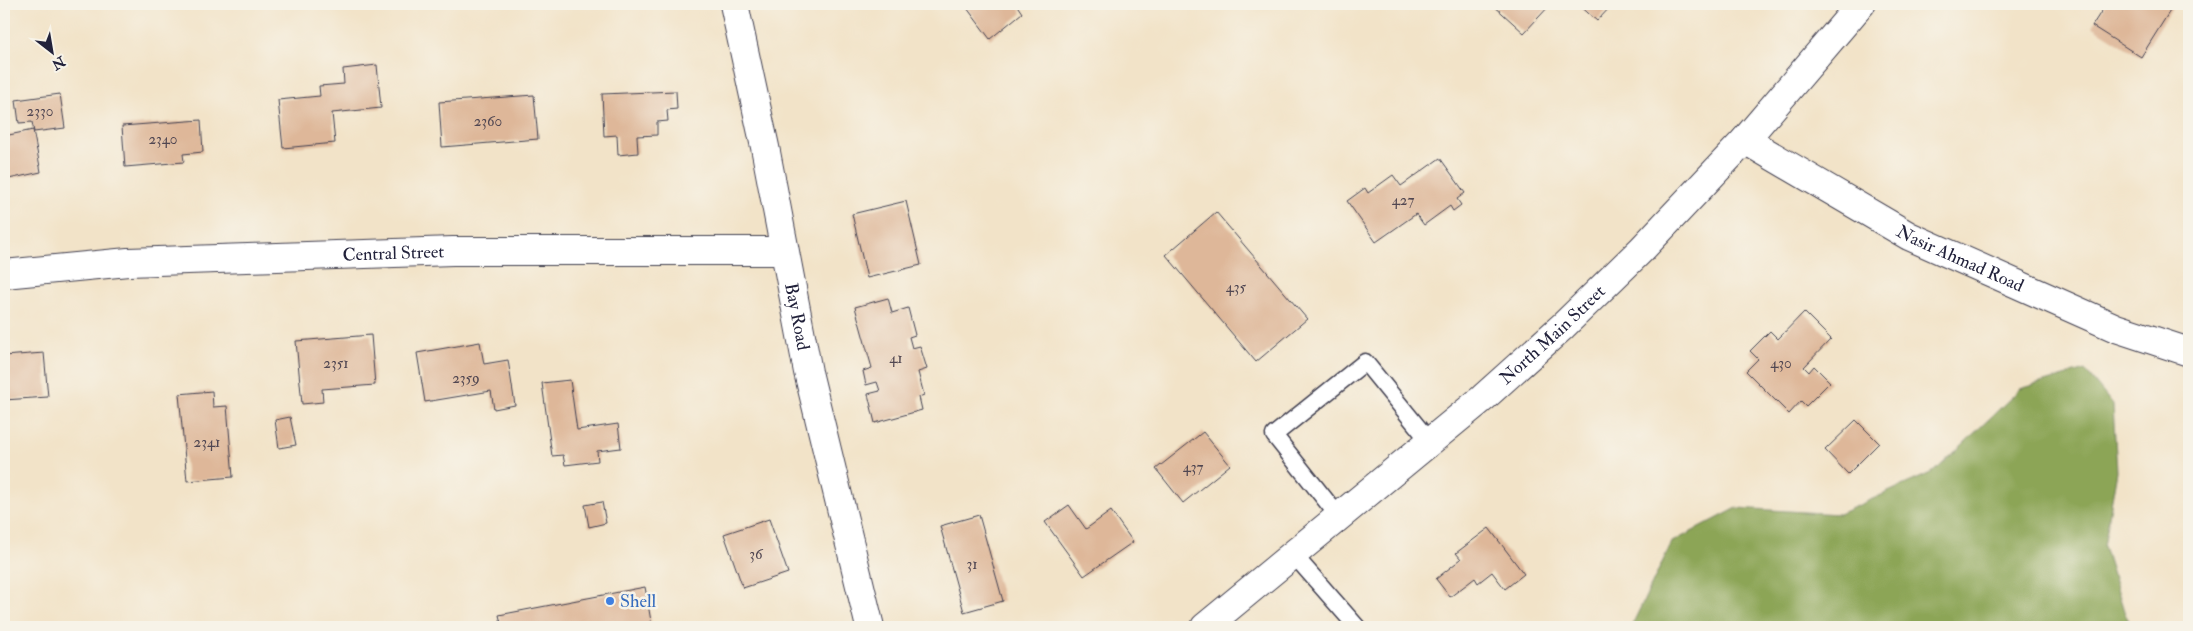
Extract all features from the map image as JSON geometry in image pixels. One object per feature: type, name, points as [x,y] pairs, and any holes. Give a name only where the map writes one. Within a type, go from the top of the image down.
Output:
[{"type":"main road","name":"Bay Road","points":[[734,4],[765,147],[808,372],[870,627]]},
{"type":"main road","name":"North Main Street","points":[[1207,627],[1430,442],[1563,326],[1641,250],[1744,140],[1861,4]]},
{"type":"main road","name":"Nasir Ahmad Road","points":[[1744,140],[1909,236],[2116,328],[2189,352]]},
{"type":"main road","name":"Central Street","points":[[4,274],[128,262],[453,251],[784,251]]},
{"type":"lane","points":[[1339,517],[1274,435],[1365,362],[1430,442]]},
{"type":"lane","points":[[1293,554],[1357,627]]},
{"type":"green space","points":[[2085,370],[2113,405],[2117,471],[2104,546],[2125,614],[2133,627],[1631,627],[1672,542],[1737,508],[1839,514],[1935,471],[2020,389]]},
{"type":"building","points":[[964,4],[1016,4],[1022,13],[990,39]]},
{"type":"building","points":[[1492,4],[1551,4],[1524,33]]},
{"type":"building","points":[[1578,4],[1613,4],[1597,21]]},
{"type":"building","points":[[2106,4],[2169,4],[2173,6],[2141,57],[2092,26]]},
{"type":"building","points":[[377,65],[381,108],[332,113],[335,143],[283,148],[278,100],[320,96],[319,86],[344,84],[343,69]]},
{"type":"building","points":[[676,91],[677,109],[667,110],[668,121],[657,122],[657,135],[637,136],[638,153],[618,155],[617,135],[604,136],[602,94]]},
{"type":"building","points":[[60,94],[65,128],[34,132],[32,122],[19,123],[16,100]]},
{"type":"building","points":[[534,95],[538,139],[442,147],[439,102]]},
{"type":"building","points":[[201,120],[203,152],[183,154],[184,162],[125,167],[122,126]]},
{"type":"building","points":[[33,130],[41,172],[4,180],[4,136]]},
{"type":"building","points":[[1440,158],[1465,193],[1457,199],[1461,205],[1453,211],[1450,206],[1424,225],[1416,214],[1376,242],[1347,201],[1365,188],[1368,193],[1393,175],[1401,186]]},
{"type":"building","points":[[906,201],[921,265],[867,278],[852,214]]},
{"type":"building","points":[[1216,212],[1307,319],[1256,362],[1166,255]]},
{"type":"building","points":[[888,298],[892,313],[908,308],[915,335],[909,337],[912,348],[920,346],[927,369],[918,372],[924,395],[919,397],[922,410],[875,423],[868,394],[880,391],[877,382],[866,385],[863,371],[872,368],[855,307]]},
{"type":"building","points":[[1804,312],[1831,339],[1804,367],[1809,372],[1814,366],[1830,382],[1806,406],[1801,401],[1789,414],[1746,371],[1758,359],[1750,351],[1770,331],[1778,339]]},
{"type":"building","points":[[371,335],[375,385],[322,389],[323,402],[302,404],[296,341]]},
{"type":"building","points":[[480,342],[484,364],[508,360],[515,405],[494,409],[491,391],[425,402],[417,353]]},
{"type":"building","points":[[44,353],[48,397],[4,400],[4,356]]},
{"type":"building","points":[[570,380],[577,430],[618,424],[621,448],[597,451],[598,461],[565,465],[563,455],[552,456],[542,383]]},
{"type":"building","points":[[212,391],[213,407],[227,406],[233,477],[187,481],[179,394]]},
{"type":"building","points":[[290,417],[296,445],[279,448],[275,420]]},
{"type":"building","points":[[1856,420],[1879,443],[1848,474],[1825,450]]},
{"type":"building","points":[[1203,432],[1230,465],[1183,503],[1156,469]]},
{"type":"building","points":[[602,502],[606,523],[589,527],[585,505]]},
{"type":"building","points":[[1069,505],[1086,529],[1111,511],[1133,542],[1084,576],[1045,522]]},
{"type":"building","points":[[979,515],[1003,601],[964,612],[940,526]]},
{"type":"building","points":[[769,519],[788,573],[743,588],[724,534]]},
{"type":"building","points":[[1489,528],[1524,574],[1505,589],[1492,572],[1478,583],[1475,578],[1450,597],[1436,579],[1461,559],[1456,553]]},
{"type":"building","name":"Shell","points":[[645,587],[652,627],[502,627],[499,615]]},
{"type":"place","name":"Shell","points":[[610,601]]}]
